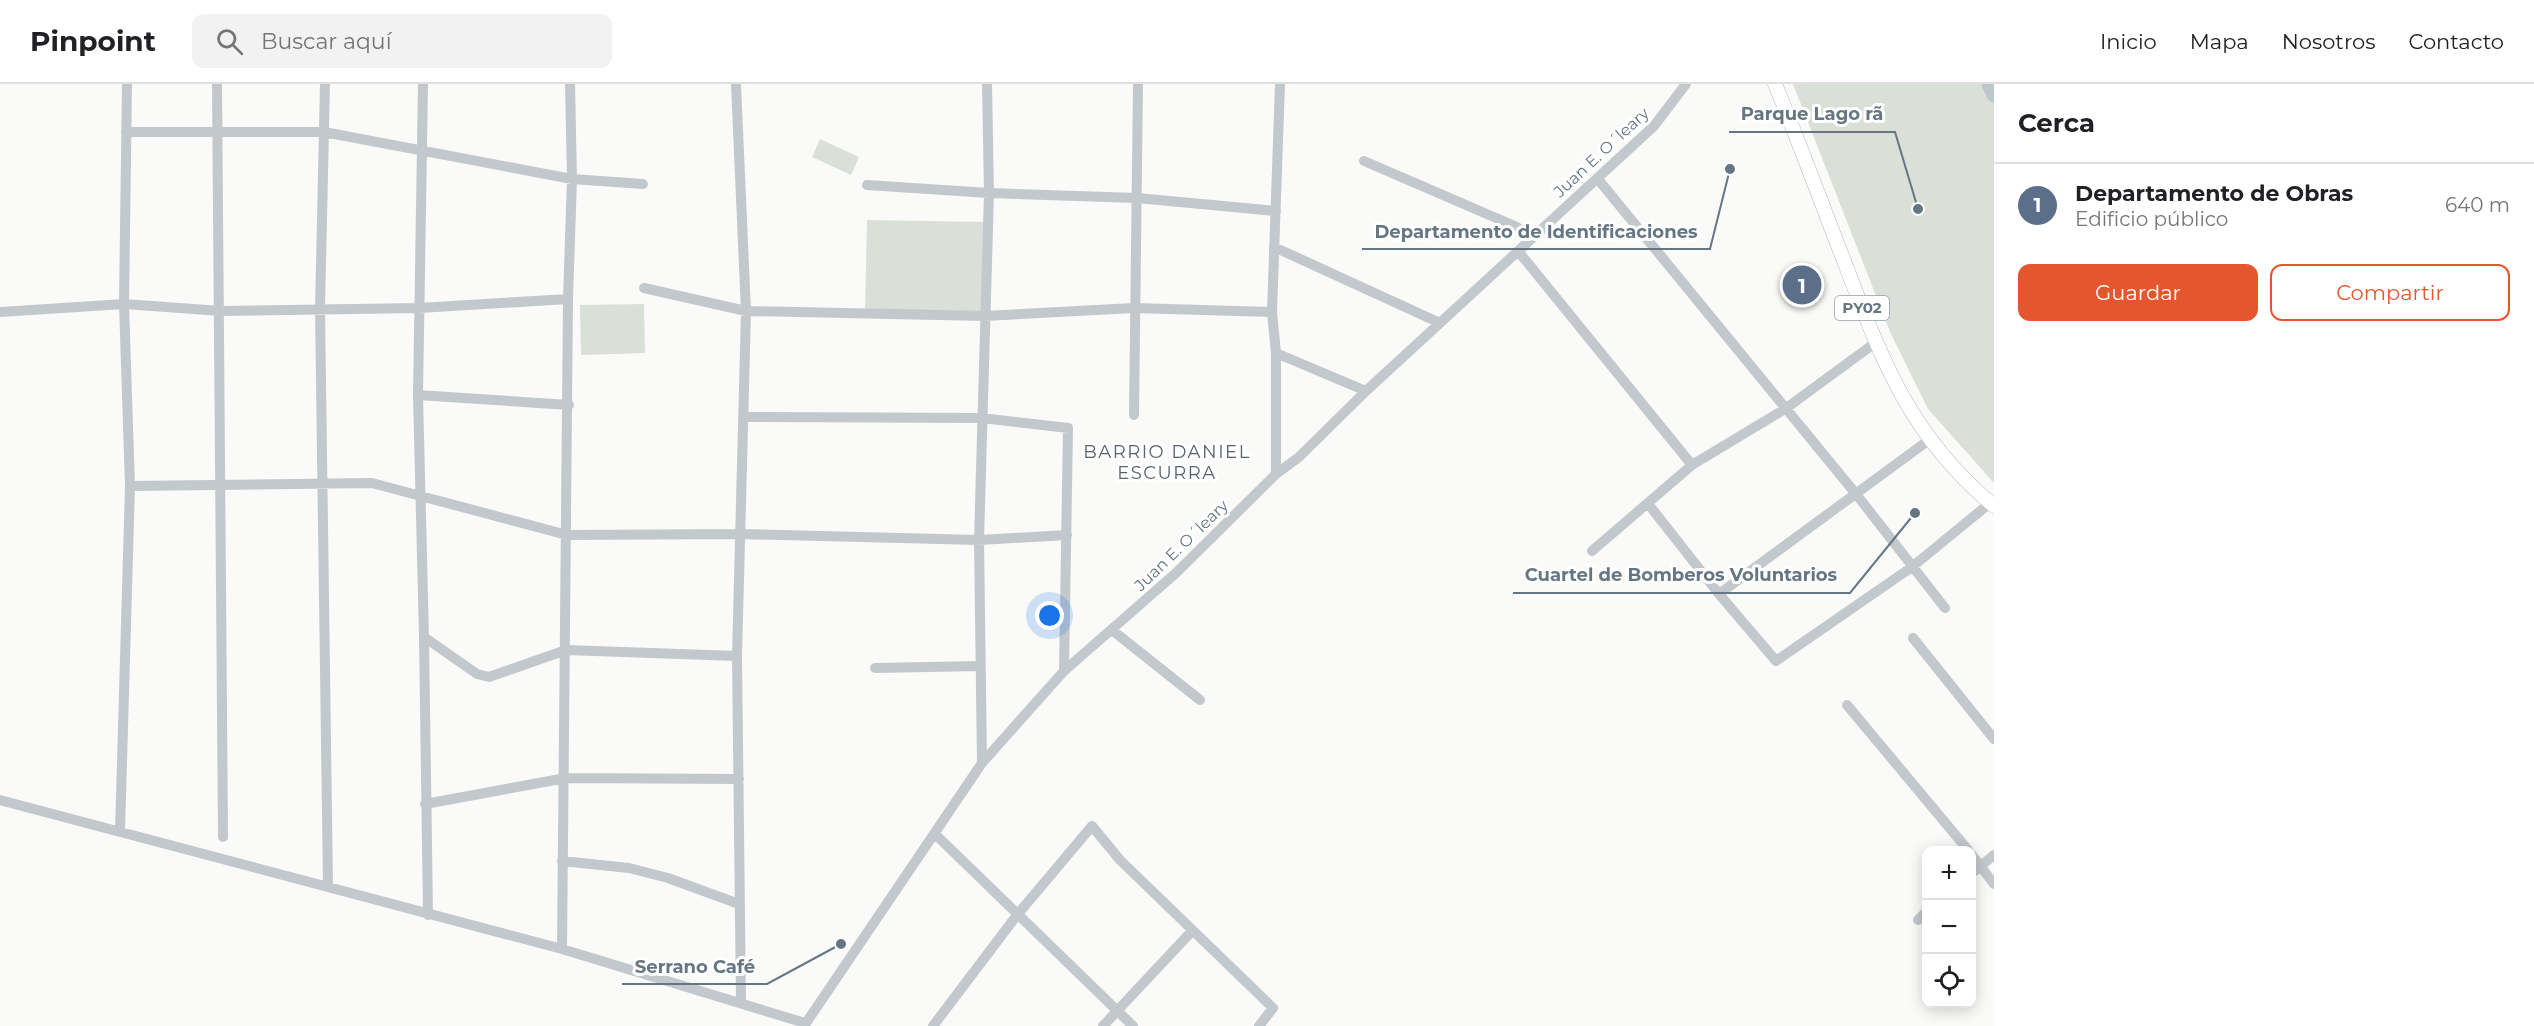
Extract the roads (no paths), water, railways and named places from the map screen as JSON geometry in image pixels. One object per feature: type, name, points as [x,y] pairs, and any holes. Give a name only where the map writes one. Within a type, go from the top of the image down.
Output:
[{"type":"main road","name":"PY02","points":[[1774,84],[1875,343],[1903,400],[1929,440],[1965,482],[1992,504]]},
{"type":"street","points":[[120,831],[130,486],[124,304],[127,84]]},
{"type":"street","points":[[218,84],[223,837]]},
{"type":"street","points":[[325,84],[320,309],[328,886]]},
{"type":"street","points":[[423,84],[418,395],[428,915]]},
{"type":"street","points":[[562,949],[562,861],[566,777],[568,299],[572,179],[570,84]]},
{"type":"street","points":[[736,84],[746,311],[737,656],[741,1003]]},
{"type":"street","points":[[982,764],[979,540],[989,193],[987,84]]},
{"type":"street","points":[[1134,415],[1138,84]]},
{"type":"street","points":[[1276,474],[1276,353],[1272,312],[1280,84]]},
{"type":"street","name":"Juan E. O´leary","points":[[804,1024],[936,835],[982,764],[1064,671],[1176,573],[1276,474],[1299,457],[1531,237],[1654,126],[1686,84]]},
{"type":"street","points":[[126,132],[324,132],[572,179],[643,184]]},
{"type":"street","points":[[1364,161],[1517,227],[1531,237]]},
{"type":"street","points":[[1597,178],[1856,494],[1945,608]]},
{"type":"street","points":[[867,185],[989,193],[1137,198],[1276,211]]},
{"type":"street","points":[[1274,247],[1440,323]]},
{"type":"street","points":[[1518,251],[1692,465]]},
{"type":"street","points":[[644,288],[746,311],[985,316],[1134,308],[1272,312]]},
{"type":"street","points":[[0,312],[124,304],[221,311],[420,308],[568,299]]},
{"type":"street","points":[[1592,551],[1649,505],[1692,465],[1785,409],[1875,343]]},
{"type":"street","points":[[1276,353],[1366,391]]},
{"type":"street","points":[[418,395],[569,405]]},
{"type":"street","points":[[745,417],[982,418],[1068,428],[1064,671]]},
{"type":"street","points":[[1719,594],[1929,440]]},
{"type":"street","points":[[130,486],[221,487],[372,483],[567,535],[739,534],[979,540],[1067,535]]},
{"type":"street","points":[[1649,505],[1719,594],[1776,661],[1912,567],[1992,504]]},
{"type":"street","points":[[1112,630],[1200,700]]},
{"type":"street","points":[[424,637],[477,674],[489,678],[566,651],[737,656]]},
{"type":"street","points":[[1913,638],[1994,738]]},
{"type":"street","points":[[876,668],[980,666]]},
{"type":"street","points":[[1847,705],[1965,846]]},
{"type":"street","points":[[425,804],[566,777],[739,779]]},
{"type":"street","points":[[0,800],[562,949],[804,1024]]},
{"type":"street","points":[[933,1026],[1017,915],[1092,826],[1120,860],[1274,1008],[1259,1026]]},
{"type":"street","points":[[936,835],[1133,1026]]},
{"type":"street","points":[[1994,855],[1976,870],[1994,884]]},
{"type":"street","points":[[562,861],[629,868],[668,878],[739,904]]},
{"type":"street","points":[[1103,1026],[1192,931]]},
{"type":"waterway","points":[[1989,84],[1994,95]]},
{"type":"place","name":"Departamento de Identificaciones","points":[[1730,169]]},
{"type":"place","name":"Parque Lago rã","points":[[1918,209]]},
{"type":"place","name":"Departamento de Obras","points":[[1802,285]]},
{"type":"place","name":"Cuartel de Bomberos Voluntarios","points":[[1915,513]]},
{"type":"place","name":"Serrano Café","points":[[841,944]]},
{"type":"district","name":"BARRIO DANIEL ESCURRA","points":[[1167,462]]}]
